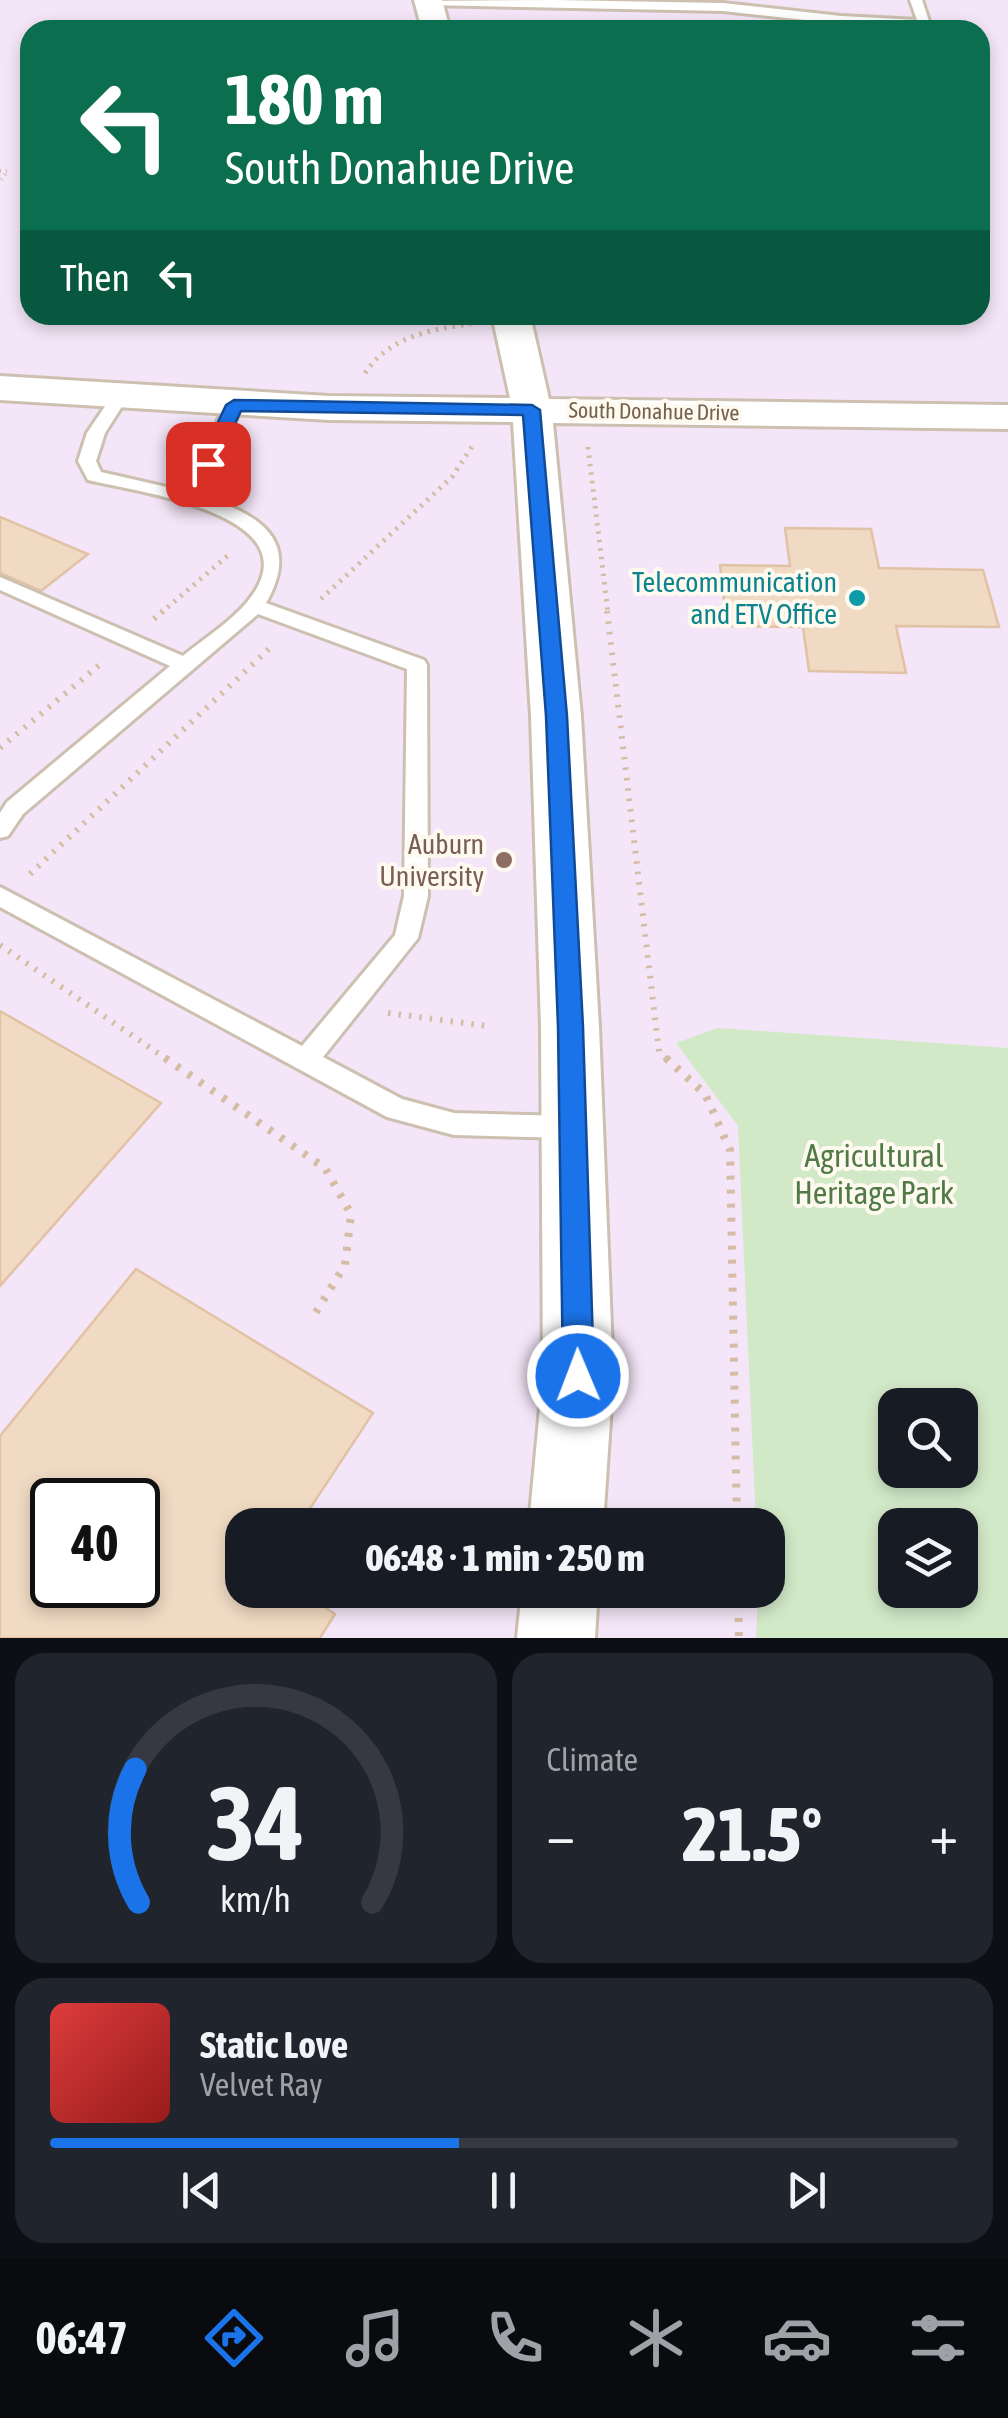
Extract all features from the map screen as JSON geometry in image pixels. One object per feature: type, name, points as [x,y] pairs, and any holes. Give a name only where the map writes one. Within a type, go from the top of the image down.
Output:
[{"type":"street","points":[[497,325],[532,410],[556,716],[578,1376],[567,1508]]},
{"type":"street","name":"South Donahue Drive","points":[[0,388],[234,405],[1008,416]]},
{"type":"street","points":[[556,1638],[558,1608]]},
{"type":"lane","points":[[428,0],[724,6],[841,20]]},
{"type":"lane","points":[[0,830],[15,808],[256,606],[268,584],[273,558],[266,540],[243,522],[190,497],[94,476],[87,461],[96,433],[120,397]]},
{"type":"lane","points":[[190,497],[234,405]]},
{"type":"lane","points":[[0,583],[186,665]]},
{"type":"lane","points":[[256,606],[417,666],[416,896],[406,938],[306,1060]]},
{"type":"lane","points":[[1,898],[396,1108],[454,1124],[572,1127]]},
{"type":"path","points":[[0,171],[8,171],[0,181]]},
{"type":"path","points":[[364,378],[366,368],[390,347],[452,325]]},
{"type":"path","points":[[1,898],[452,478],[473,445]]},
{"type":"path","points":[[588,450],[659,1052],[705,1094],[730,1150],[737,1508]]},
{"type":"path","points":[[0,748],[238,547]]},
{"type":"path","points":[[0,945],[326,1168],[351,1214],[344,1265],[314,1317]]},
{"type":"path","points":[[353,1002],[395,1016],[487,1026]]},
{"type":"path","points":[[738,1608],[739,1638]]},
{"type":"shaded area","name":"Auburn University","points":[[0,0],[1008,0],[1008,1638],[0,1638]]},
{"type":"green space","name":"Agricultural Heritage Park","points":[[718,1028],[1008,1048],[1008,1638],[756,1638],[757,1608],[785,1608],[785,1508],[755,1508],[738,1126],[676,1043]]},
{"type":"building","points":[[0,517],[88,554],[41,591],[0,573]]},
{"type":"building","name":"Telecommunication and ETV Office","points":[[785,528],[871,529],[879,568],[983,570],[999,627],[896,626],[906,673],[809,671],[803,627],[727,626],[720,565],[790,566]]},
{"type":"building","points":[[0,1011],[161,1103],[0,1286]]},
{"type":"building","points":[[136,1269],[373,1413],[310,1508],[225,1508],[225,1608],[326,1608],[335,1614],[320,1638],[0,1638],[0,1436]]},
{"type":"place","name":"Telecommunication and ETV Office","points":[[857,598]]},
{"type":"place","name":"Auburn University","points":[[504,860]]},
{"type":"route","points":[[208,464],[234,405],[532,410],[556,716],[570,1027],[578,1376]]}]
